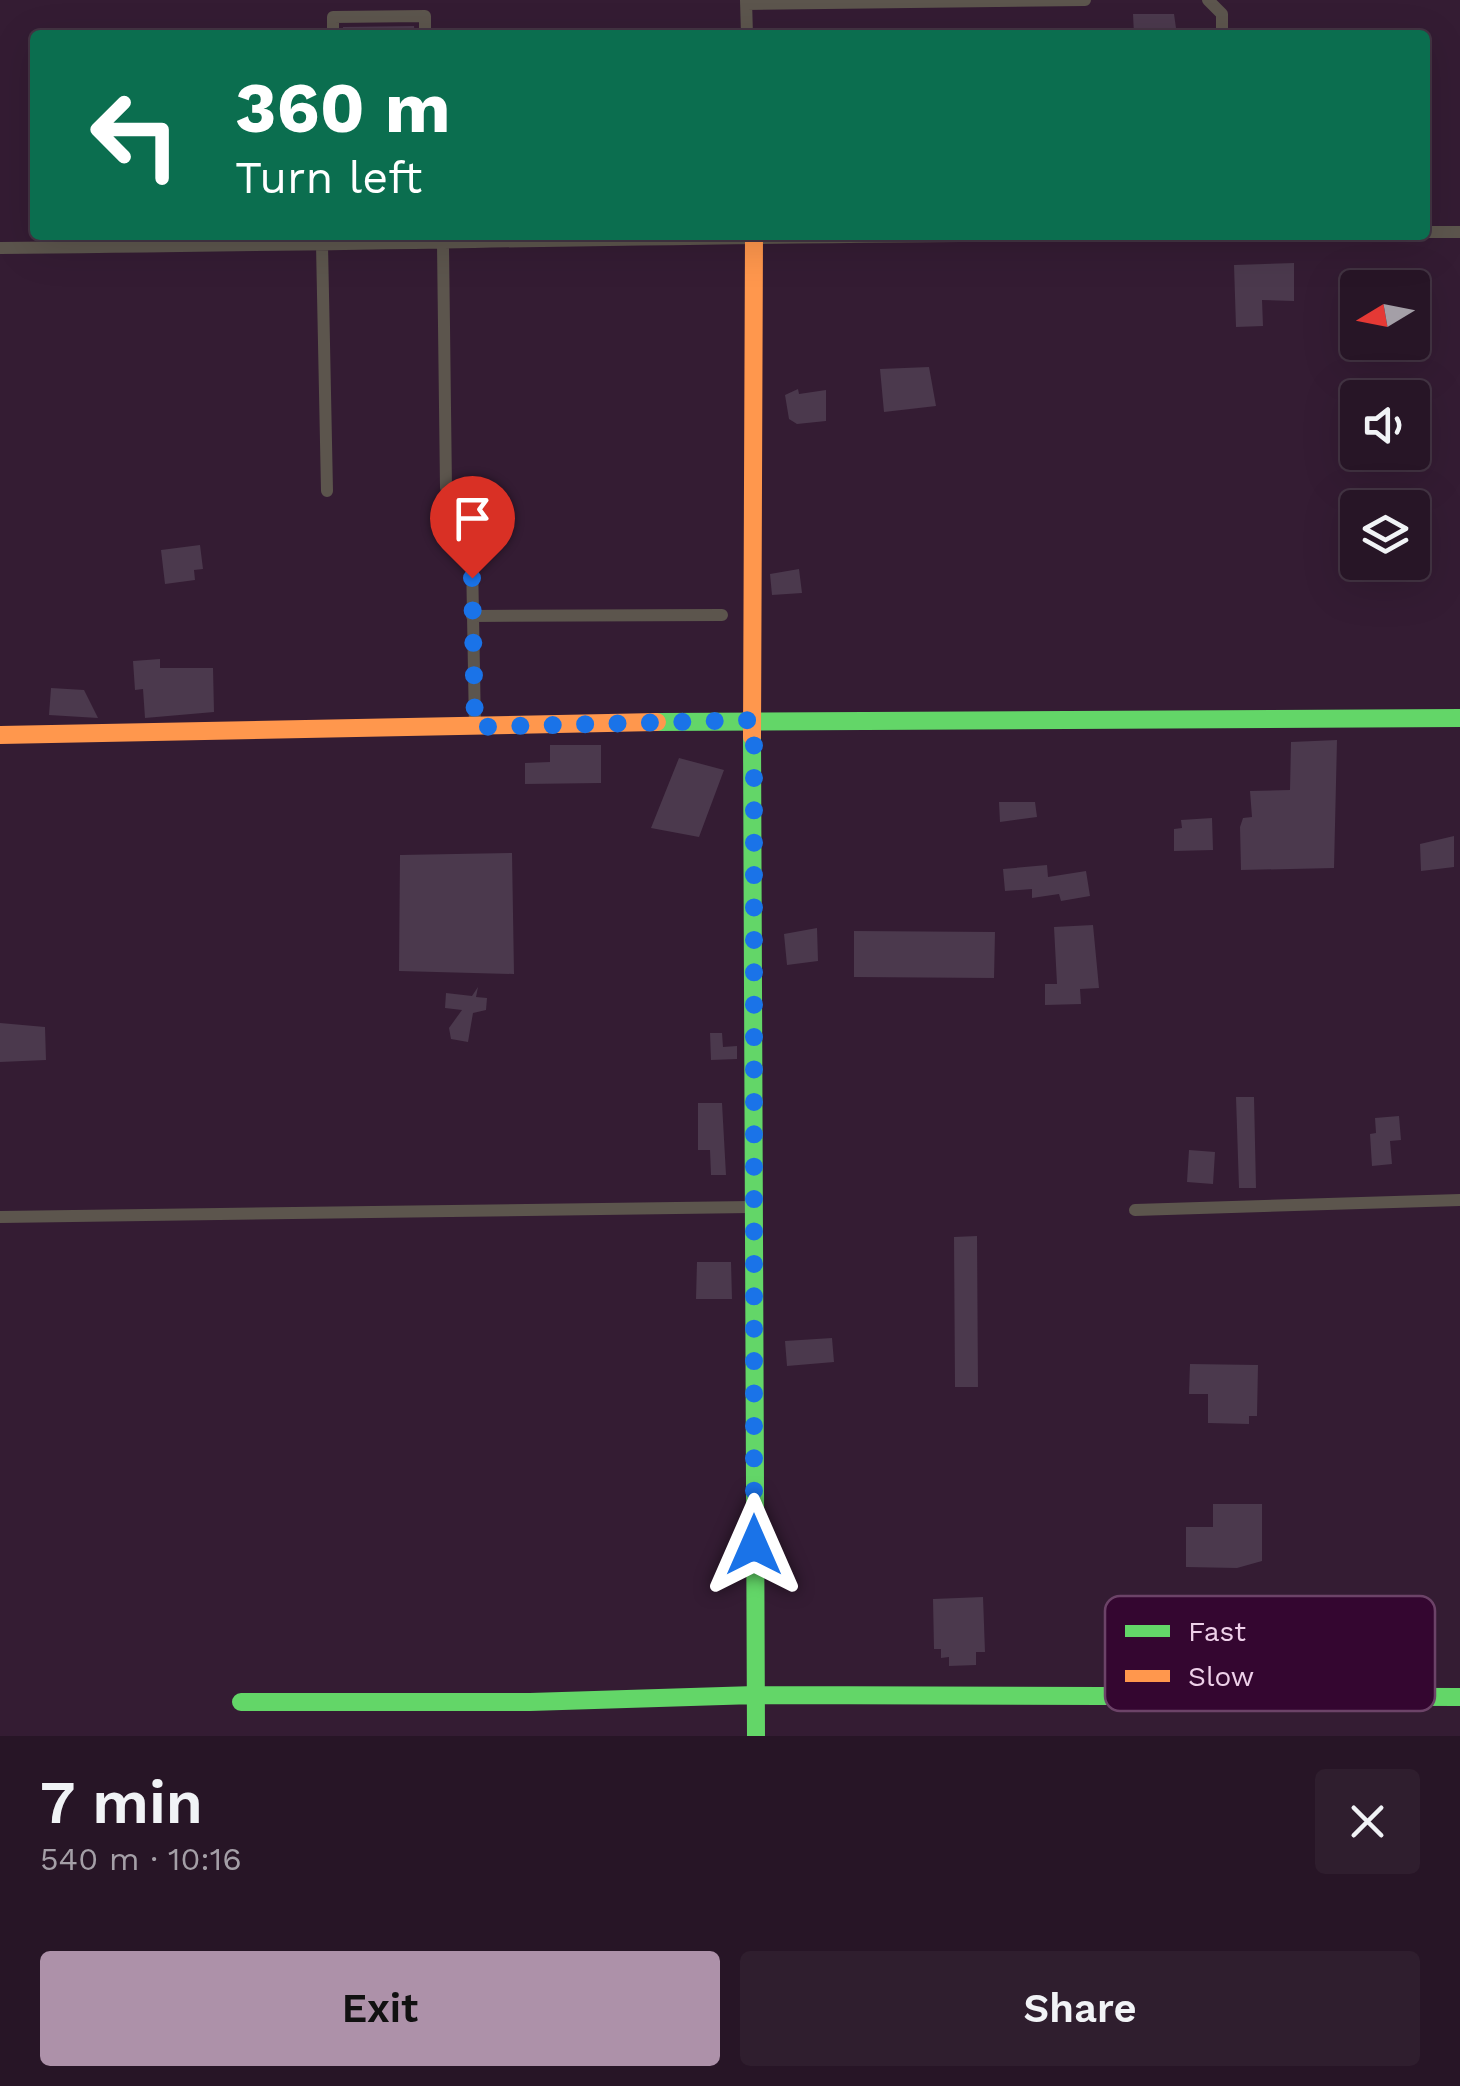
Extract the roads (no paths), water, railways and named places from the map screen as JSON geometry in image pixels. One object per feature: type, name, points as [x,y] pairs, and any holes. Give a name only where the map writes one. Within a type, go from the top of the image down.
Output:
[{"type":"street","points":[[747,30],[746,2],[1085,0]]},
{"type":"street","points":[[1208,0],[1222,14],[1222,30]]},
{"type":"street","points":[[334,30],[333,18],[425,16],[425,30]]},
{"type":"street","points":[[1430,232],[1460,232]]},
{"type":"street","points":[[0,248],[394,240]]},
{"type":"street","points":[[429,240],[443,245],[598,240]]},
{"type":"street","points":[[754,240],[752,1207],[756,1736]]},
{"type":"street","points":[[327,491],[331,242]]},
{"type":"street","points":[[443,245],[446,488],[471,503],[475,727]]},
{"type":"street","points":[[472,616],[722,616]]},
{"type":"street","points":[[0,735],[754,720],[1460,718]]},
{"type":"street","points":[[1135,1210],[1460,1200]]},
{"type":"street","points":[[0,1217],[752,1207]]},
{"type":"street","points":[[241,1702],[530,1702],[755,1695],[1105,1696]]},
{"type":"street","points":[[1435,1697],[1460,1697]]}]
